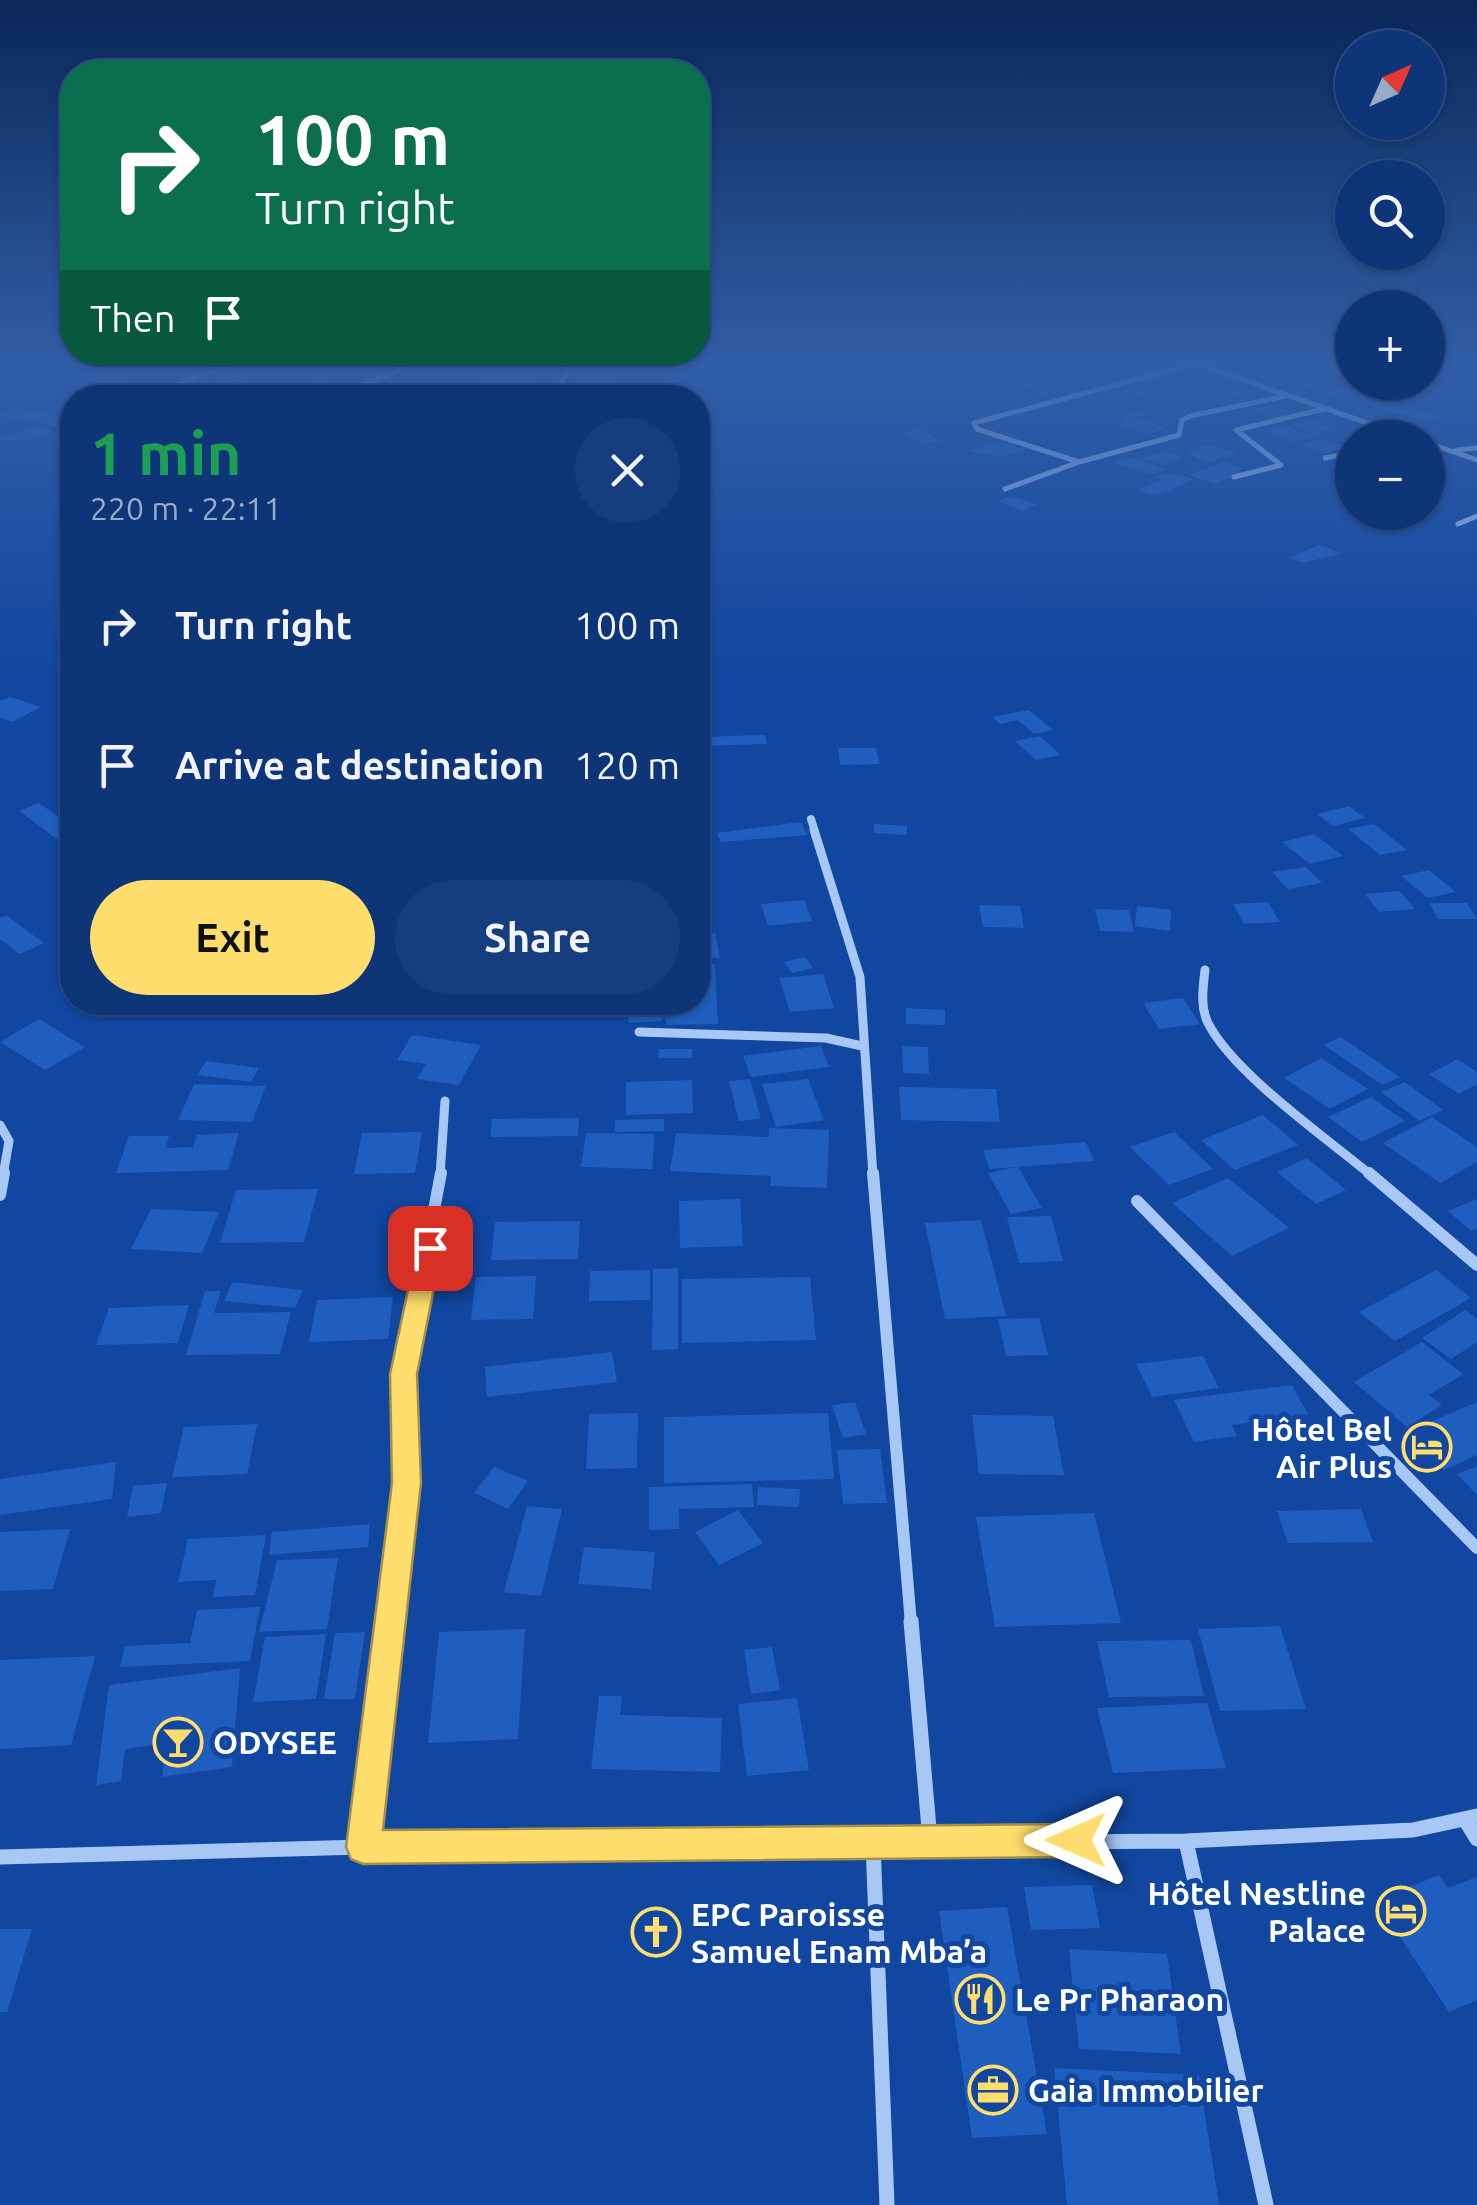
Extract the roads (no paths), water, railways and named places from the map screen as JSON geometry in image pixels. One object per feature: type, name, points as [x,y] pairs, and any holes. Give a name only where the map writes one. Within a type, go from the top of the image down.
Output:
[{"type":"street","points":[[1005,489],[1066,467]]},
{"type":"street","points":[[1234,478],[1274,467]]},
{"type":"street","points":[[1458,524],[1477,516]]},
{"type":"street","points":[[811,819],[860,977],[862,1046],[930,1840]]},
{"type":"street","points":[[1205,970],[1202,996],[1208,1023],[1243,1068],[1477,1265]]},
{"type":"street","points":[[639,1032],[826,1038],[862,1046]]},
{"type":"street","points":[[363,1847],[406,1483],[403,1374],[439,1198],[445,1101]]},
{"type":"street","points":[[0,1125],[9,1141],[0,1195]]},
{"type":"street","points":[[1137,1201],[1477,1548]]},
{"type":"street","points":[[0,1857],[363,1847],[1186,1840],[1413,1830],[1471,1819],[1477,1839]]},
{"type":"street","points":[[1186,1840],[1266,2205]]},
{"type":"street","points":[[874,1844],[886,2205]]},
{"type":"place","name":"Hôtel Bel Air Plus","points":[[1427,1447]]},
{"type":"place","name":"ODYSEE","points":[[178,1742]]},
{"type":"place","name":"Hôtel Nestline Palace","points":[[1401,1911]]},
{"type":"place","name":"EPC Paroisse Samuel Enam Mba’a","points":[[656,1932]]},
{"type":"place","name":"Le Pr Pharaon","points":[[980,1999]]},
{"type":"place","name":"Gaia Immobilier","points":[[993,2090]]}]
